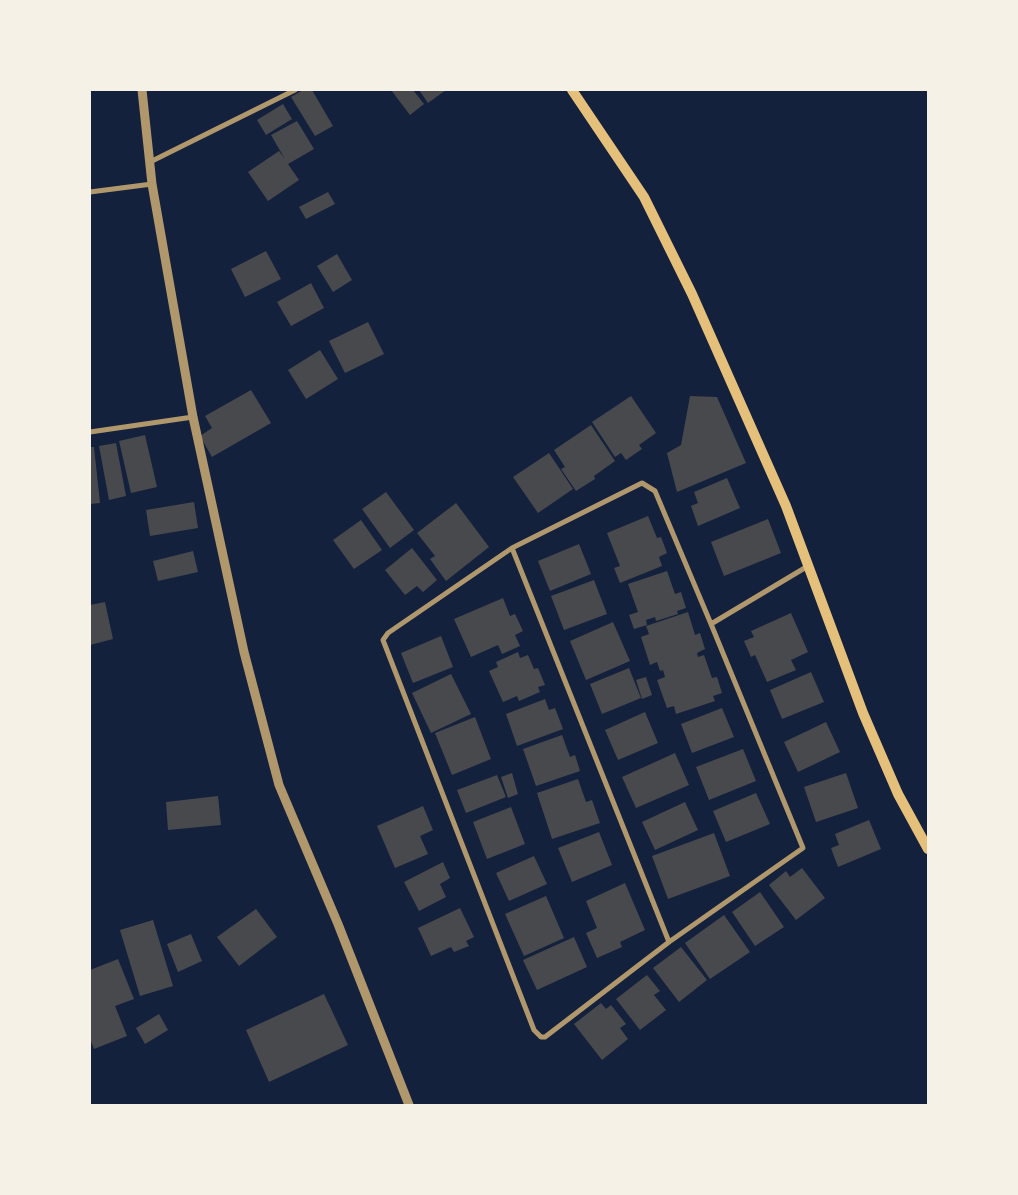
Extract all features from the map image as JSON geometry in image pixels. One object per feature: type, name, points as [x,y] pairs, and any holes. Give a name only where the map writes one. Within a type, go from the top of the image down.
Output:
[{"type":"main road","points":[[572,90],[644,197],[692,294],[786,506],[863,713],[898,794],[928,849]]},
{"type":"street","points":[[142,90],[152,184],[194,417],[244,652],[279,785],[359,975],[409,1105]]},
{"type":"street","points":[[150,162],[295,90]]},
{"type":"street","points":[[90,192],[152,184]]},
{"type":"street","points":[[90,432],[194,417]]},
{"type":"street","points":[[642,483],[655,491],[804,848],[669,942],[545,1037],[540,1037],[534,1030],[383,640],[388,633],[512,548],[642,483]]},
{"type":"street","points":[[512,548],[669,942]]},
{"type":"street","points":[[711,624],[808,566]]},
{"type":"building","points":[[303,90],[312,90],[333,126],[315,136],[291,97]]},
{"type":"building","points":[[391,90],[413,90],[424,104],[410,115]]},
{"type":"building","points":[[419,90],[446,90],[428,103]]},
{"type":"building","points":[[283,104],[292,119],[266,135],[257,120]]},
{"type":"building","points":[[297,121],[314,149],[288,164],[299,180],[268,201],[248,172],[279,151],[285,159],[271,135]]},
{"type":"building","points":[[328,192],[335,204],[306,219],[299,207]]},
{"type":"building","points":[[266,251],[281,279],[245,297],[231,269]]},
{"type":"building","points":[[337,254],[352,280],[333,292],[317,266]]},
{"type":"building","points":[[311,283],[324,308],[291,326],[277,302]]},
{"type":"building","points":[[368,322],[384,354],[345,373],[329,341]]},
{"type":"building","points":[[320,350],[338,379],[306,399],[288,370]]},
{"type":"building","points":[[251,390],[271,423],[212,457],[200,436],[212,428],[205,416]]},
{"type":"building","points":[[631,396],[656,433],[639,445],[642,449],[626,460],[621,453],[615,457],[592,422]]},
{"type":"building","points":[[690,396],[717,397],[746,463],[677,492],[667,453],[681,445]]},
{"type":"building","points":[[591,425],[615,461],[594,476],[595,479],[576,491],[561,469],[565,467],[554,450]]},
{"type":"building","points":[[145,435],[157,487],[131,493],[119,441]]},
{"type":"building","points":[[116,443],[126,496],[109,500],[99,446]]},
{"type":"building","points":[[90,447],[94,447],[100,503],[90,504]]},
{"type":"building","points":[[549,453],[573,489],[538,513],[513,477]]},
{"type":"building","points":[[727,478],[740,508],[698,526],[691,506],[698,503],[694,492]]},
{"type":"building","points":[[386,492],[414,530],[390,548],[362,509]]},
{"type":"building","points":[[194,502],[198,528],[150,536],[146,510]]},
{"type":"building","points":[[456,503],[489,547],[446,581],[430,559],[435,556],[417,533]]},
{"type":"building","points":[[648,516],[657,538],[661,537],[667,553],[659,557],[662,566],[620,583],[614,568],[620,566],[607,533]]},
{"type":"building","points":[[768,519],[781,553],[724,576],[711,542]]},
{"type":"building","points":[[361,520],[382,550],[354,569],[333,540]]},
{"type":"building","points":[[579,544],[591,574],[550,591],[538,561]]},
{"type":"building","points":[[412,548],[437,580],[423,592],[417,586],[405,595],[385,570]]},
{"type":"building","points":[[193,551],[198,572],[158,581],[153,561]]},
{"type":"building","points":[[667,571],[675,594],[681,592],[686,608],[677,611],[678,614],[656,621],[655,617],[646,620],[647,625],[634,629],[629,615],[638,612],[628,584]]},
{"type":"building","points":[[594,580],[607,614],[564,630],[551,596]]},
{"type":"building","points":[[503,598],[510,616],[515,614],[523,631],[515,635],[520,646],[502,654],[498,645],[471,657],[454,619]]},
{"type":"building","points":[[105,602],[113,639],[90,645],[90,605]]},
{"type":"building","points":[[688,612],[695,635],[700,633],[705,649],[697,653],[698,657],[704,655],[712,678],[717,677],[722,693],[713,696],[715,701],[676,714],[674,706],[667,708],[657,680],[665,677],[663,670],[660,671],[657,662],[650,665],[641,637],[649,634],[646,626]]},
{"type":"building","points":[[791,613],[808,652],[791,660],[796,670],[767,682],[755,655],[751,657],[744,641],[754,637],[751,631]]},
{"type":"building","points":[[613,622],[630,661],[586,680],[570,641]]},
{"type":"building","points":[[441,636],[453,667],[413,683],[401,653]]},
{"type":"building","points":[[518,652],[520,658],[528,655],[534,669],[538,668],[545,685],[538,687],[540,692],[519,701],[517,696],[503,702],[489,671],[498,667],[496,662]]},
{"type":"building","points":[[629,668],[641,698],[602,714],[590,684]]},
{"type":"building","points":[[811,672],[824,702],[782,719],[770,690]]},
{"type":"building","points":[[451,674],[471,714],[431,733],[412,693]]},
{"type":"building","points":[[646,677],[652,695],[642,699],[636,680]]},
{"type":"building","points":[[545,699],[549,710],[555,708],[563,729],[517,746],[506,714]]},
{"type":"building","points":[[722,708],[734,737],[692,753],[681,724]]},
{"type":"building","points":[[645,712],[658,743],[618,760],[605,730]]},
{"type":"building","points":[[475,717],[491,759],[452,775],[435,733]]},
{"type":"building","points":[[826,722],[840,752],[798,772],[784,742]]},
{"type":"building","points":[[562,735],[570,757],[575,755],[580,771],[536,786],[523,749]]},
{"type":"building","points":[[743,749],[756,781],[709,800],[696,767]]},
{"type":"building","points":[[675,753],[689,785],[636,808],[622,777]]},
{"type":"building","points":[[512,773],[518,794],[508,798],[501,777]]},
{"type":"building","points":[[846,773],[858,808],[816,822],[804,787]]},
{"type":"building","points":[[497,775],[506,797],[466,813],[457,790]]},
{"type":"building","points":[[578,779],[586,802],[592,800],[600,823],[552,839],[537,793]]},
{"type":"building","points":[[756,793],[770,824],[726,842],[713,811]]},
{"type":"building","points":[[218,796],[221,825],[168,830],[166,802]]},
{"type":"building","points":[[685,802],[698,830],[655,850],[642,822]]},
{"type":"building","points":[[423,806],[433,830],[420,836],[428,854],[395,868],[377,826]]},
{"type":"building","points":[[511,807],[525,844],[487,859],[473,822]]},
{"type":"building","points":[[869,820],[881,849],[838,867],[831,848],[839,845],[835,834]]},
{"type":"building","points":[[599,832],[612,865],[572,882],[558,848]]},
{"type":"building","points":[[714,833],[730,876],[668,899],[652,856]]},
{"type":"building","points":[[534,856],[547,884],[509,901],[496,873]]},
{"type":"building","points":[[443,862],[450,878],[440,884],[446,897],[419,911],[404,882]]},
{"type":"building","points":[[802,868],[825,898],[796,920],[769,885],[786,871],[790,877]]},
{"type":"building","points":[[625,883],[645,930],[620,942],[622,947],[597,958],[586,933],[597,928],[586,901]]},
{"type":"building","points":[[760,892],[784,927],[755,946],[732,912]]},
{"type":"building","points":[[546,896],[564,938],[524,956],[505,914]]},
{"type":"building","points":[[460,908],[474,937],[466,941],[469,946],[454,952],[451,947],[431,956],[418,928]]},
{"type":"building","points":[[256,909],[277,937],[239,966],[217,937]]},
{"type":"building","points":[[724,915],[750,952],[710,979],[685,943]]},
{"type":"building","points":[[153,920],[173,986],[140,996],[120,930]]},
{"type":"building","points":[[191,934],[202,961],[178,972],[167,944]]},
{"type":"building","points":[[574,937],[587,967],[537,990],[523,960]]},
{"type":"building","points":[[681,947],[707,980],[679,1002],[653,968]]},
{"type":"building","points":[[118,959],[134,999],[115,1006],[127,1036],[94,1049],[90,1039],[90,970]]},
{"type":"building","points":[[647,975],[660,991],[654,995],[666,1010],[640,1030],[616,999]]},
{"type":"building","points":[[324,994],[348,1045],[269,1082],[246,1030]]},
{"type":"building","points":[[601,1003],[606,1009],[611,1005],[626,1024],[620,1028],[628,1039],[602,1060],[574,1024]]},
{"type":"building","points":[[159,1014],[168,1030],[145,1044],[136,1028]]}]
